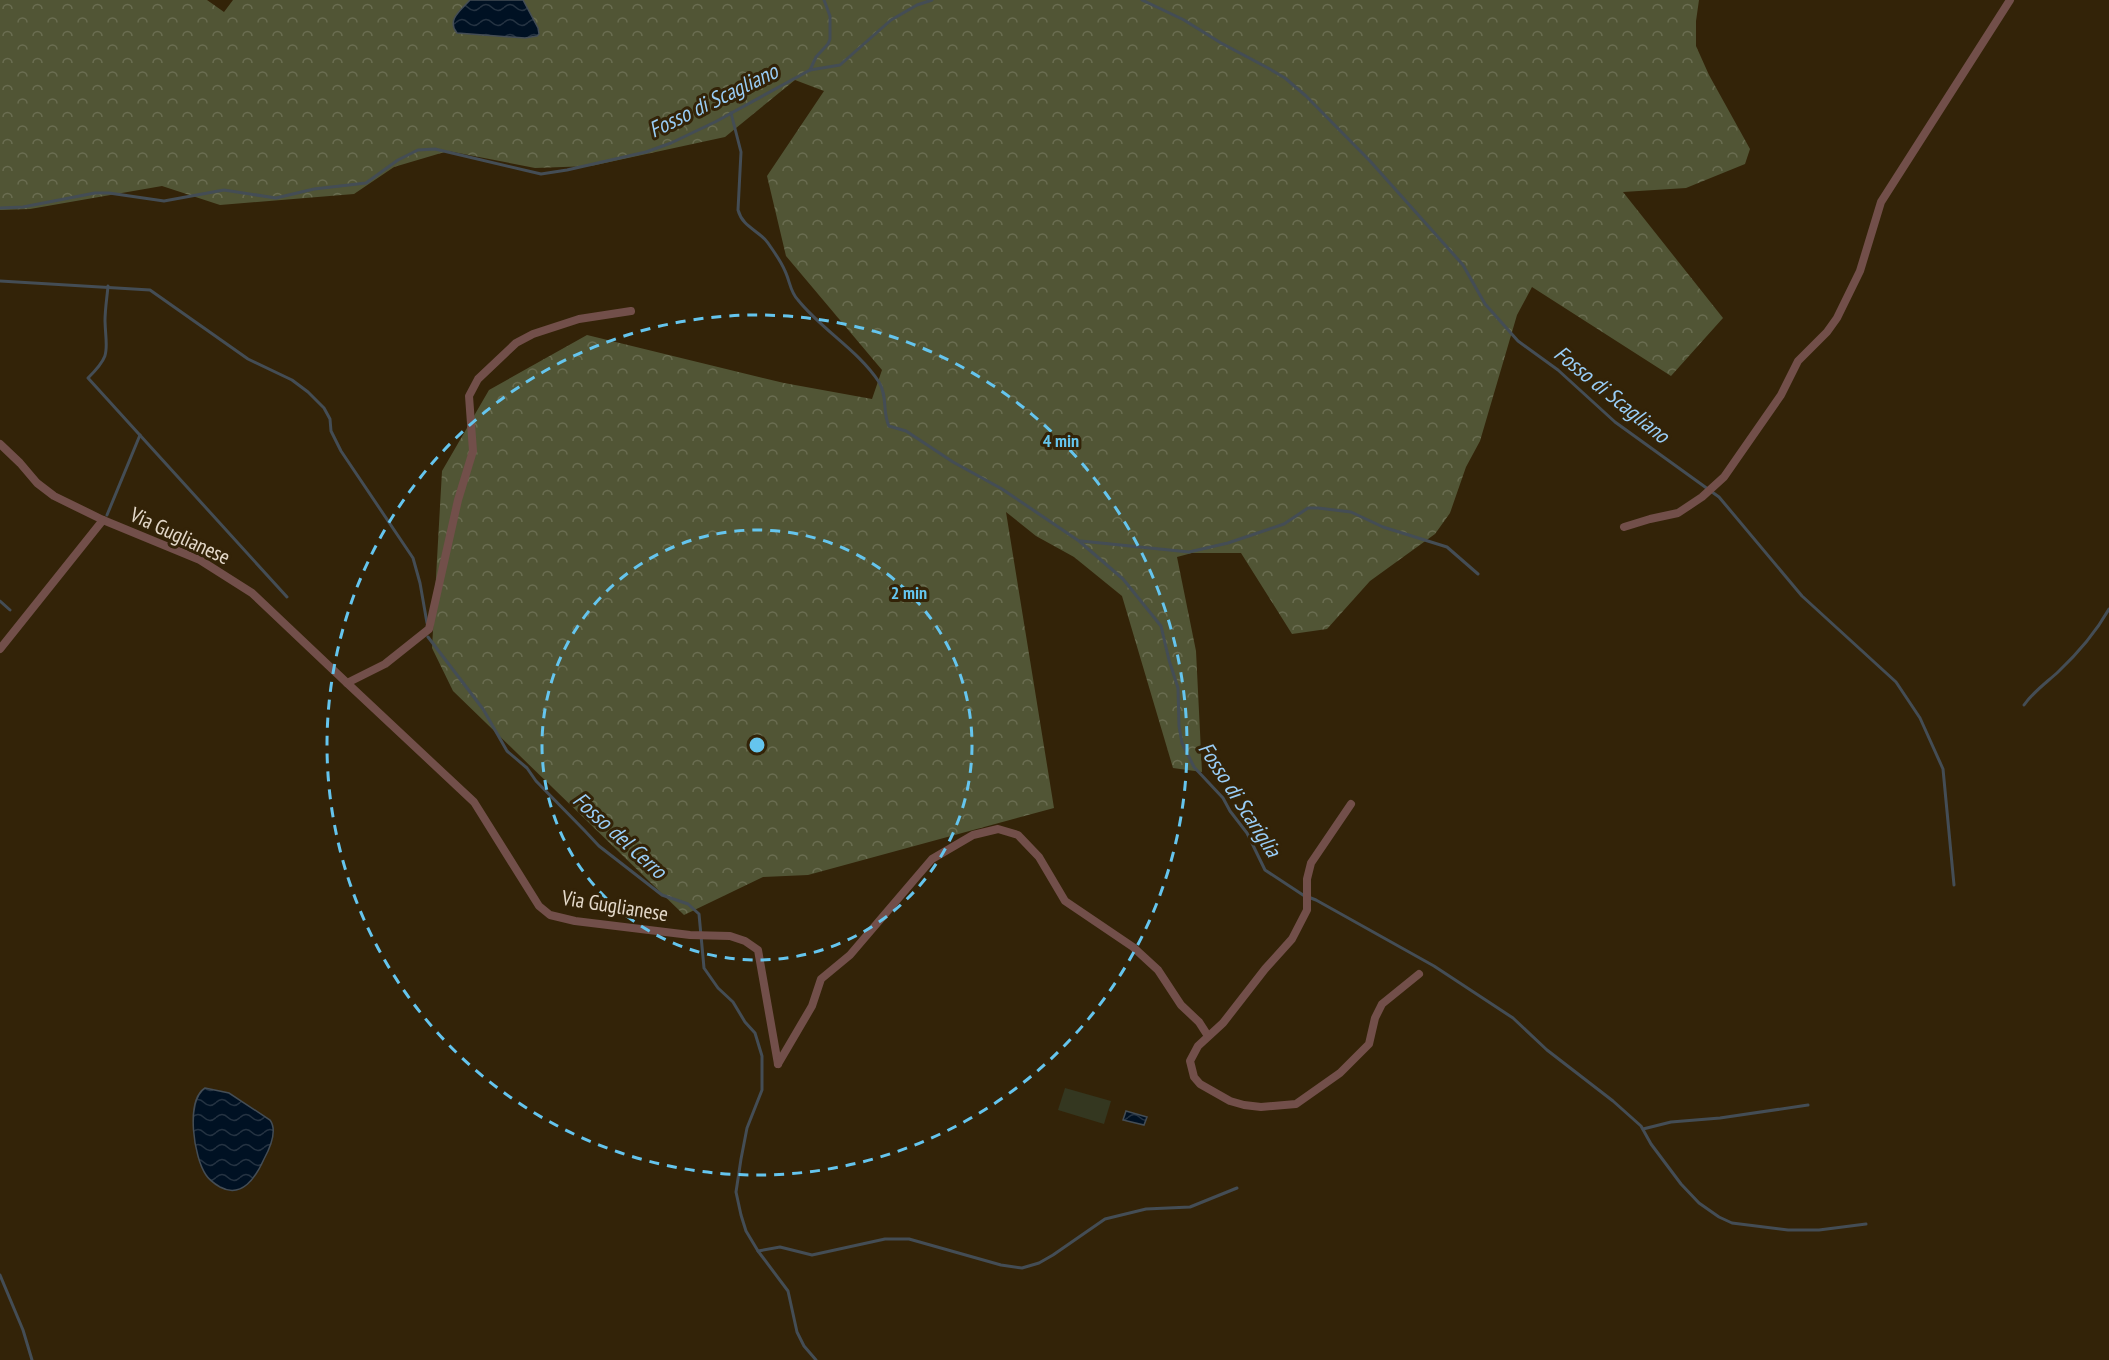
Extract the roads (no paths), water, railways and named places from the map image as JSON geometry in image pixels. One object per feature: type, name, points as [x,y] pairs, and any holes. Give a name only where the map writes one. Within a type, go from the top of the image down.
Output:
[{"type":"street","points":[[1624,527],[1678,513],[1702,497],[1724,477],[1781,395],[1798,361],[1838,318],[1860,271],[1881,202],[2010,0]]},
{"type":"street","points":[[347,683],[385,664],[429,629],[458,500],[472,450],[469,396],[477,379],[516,344],[533,334],[579,319],[630,311]]},
{"type":"street","name":"Via Guglianese","points":[[0,444],[44,489],[103,520],[200,560],[252,593],[474,802],[539,906],[550,915],[575,921],[690,935],[730,936],[745,941],[758,950],[778,1064],[812,1006],[821,979],[850,955],[932,859],[974,835],[998,829],[1018,835],[1039,857],[1065,901],[1133,947],[1158,970],[1181,1005],[1199,1022],[1208,1036]]},
{"type":"street","points":[[0,649],[103,520]]},
{"type":"street","points":[[1351,804],[1311,862],[1307,879],[1306,910],[1292,939],[1265,969],[1223,1023],[1198,1046],[1190,1060],[1194,1077],[1200,1084],[1218,1095],[1244,1105],[1274,1108],[1296,1104],[1340,1073],[1362,1051],[1371,1040],[1375,1018],[1382,1004],[1419,974]]},
{"type":"water","points":[[470,0],[523,0],[539,34],[525,38],[457,33],[453,24],[454,19]]},
{"type":"water","points":[[205,1088],[229,1093],[270,1120],[272,1124],[272,1140],[257,1173],[247,1184],[235,1190],[220,1187],[209,1179],[198,1156],[193,1117],[199,1095]]},
{"type":"water","points":[[1126,1111],[1147,1117],[1144,1125],[1123,1120]]},
{"type":"waterway","points":[[810,70],[816,57],[830,39],[830,16],[824,0]]},
{"type":"waterway","name":"Fosso di Scagliano","points":[[0,208],[23,207],[95,193],[164,201],[224,190],[276,198],[314,189],[366,183],[398,160],[418,150],[435,149],[541,174],[567,170],[646,152],[671,143],[715,122],[810,70],[840,65],[891,20],[917,5],[932,0]]},
{"type":"waterway","name":"Fosso di Scagliano","points":[[1142,0],[1184,20],[1268,68],[1285,78],[1306,96],[1370,161],[1463,265],[1485,304],[1518,341],[1558,370],[1615,422],[1719,497],[1802,596],[1896,682],[1920,718],[1943,769],[1954,885]]},
{"type":"waterway","name":"Fosso di Scariglia","points":[[731,113],[741,152],[738,210],[740,216],[775,253],[787,275],[795,297],[861,360],[879,382],[889,426],[906,431],[953,462],[1002,489],[1079,541],[1123,579],[1161,626],[1178,688],[1182,743],[1194,767],[1223,798],[1247,833],[1265,870],[1303,895],[1434,966],[1513,1018],[1547,1050],[1613,1101],[1641,1126],[1651,1144],[1681,1184],[1699,1203],[1719,1217],[1732,1223],[1788,1230],[1819,1230],[1866,1224]]},
{"type":"waterway","name":"Fosso del Cerro","points":[[0,281],[150,290],[248,359],[292,380],[308,392],[324,408],[330,419],[331,431],[341,451],[413,558],[427,623]]},
{"type":"waterway","points":[[108,286],[105,317],[106,352],[101,363],[88,378],[287,597]]},
{"type":"waterway","points":[[107,515],[140,435]]},
{"type":"waterway","points":[[1081,541],[1189,552],[1228,543],[1284,524],[1308,508],[1318,508],[1351,512],[1383,527],[1447,547],[1478,574]]},
{"type":"waterway","points":[[0,601],[10,610]]},
{"type":"waterway","points":[[2024,705],[2079,650],[2109,609]]},
{"type":"waterway","name":"Fosso del Cerro","points":[[428,637],[483,709],[507,751],[527,768],[536,781],[599,846],[662,895],[688,904],[699,914],[704,968],[718,988],[733,1002],[755,1033],[762,1056],[762,1090],[747,1128],[736,1192],[741,1215],[746,1231],[758,1251],[788,1291],[797,1332],[804,1346],[816,1360]]},
{"type":"waterway","points":[[1643,1129],[1671,1122],[1720,1118],[1808,1105]]},
{"type":"waterway","points":[[758,1251],[780,1247],[812,1255],[885,1239],[909,1239],[1001,1265],[1022,1268],[1039,1263],[1053,1255],[1105,1219],[1146,1209],[1190,1207],[1237,1188]]},
{"type":"waterway","points":[[0,1275],[23,1330],[32,1360]]}]
